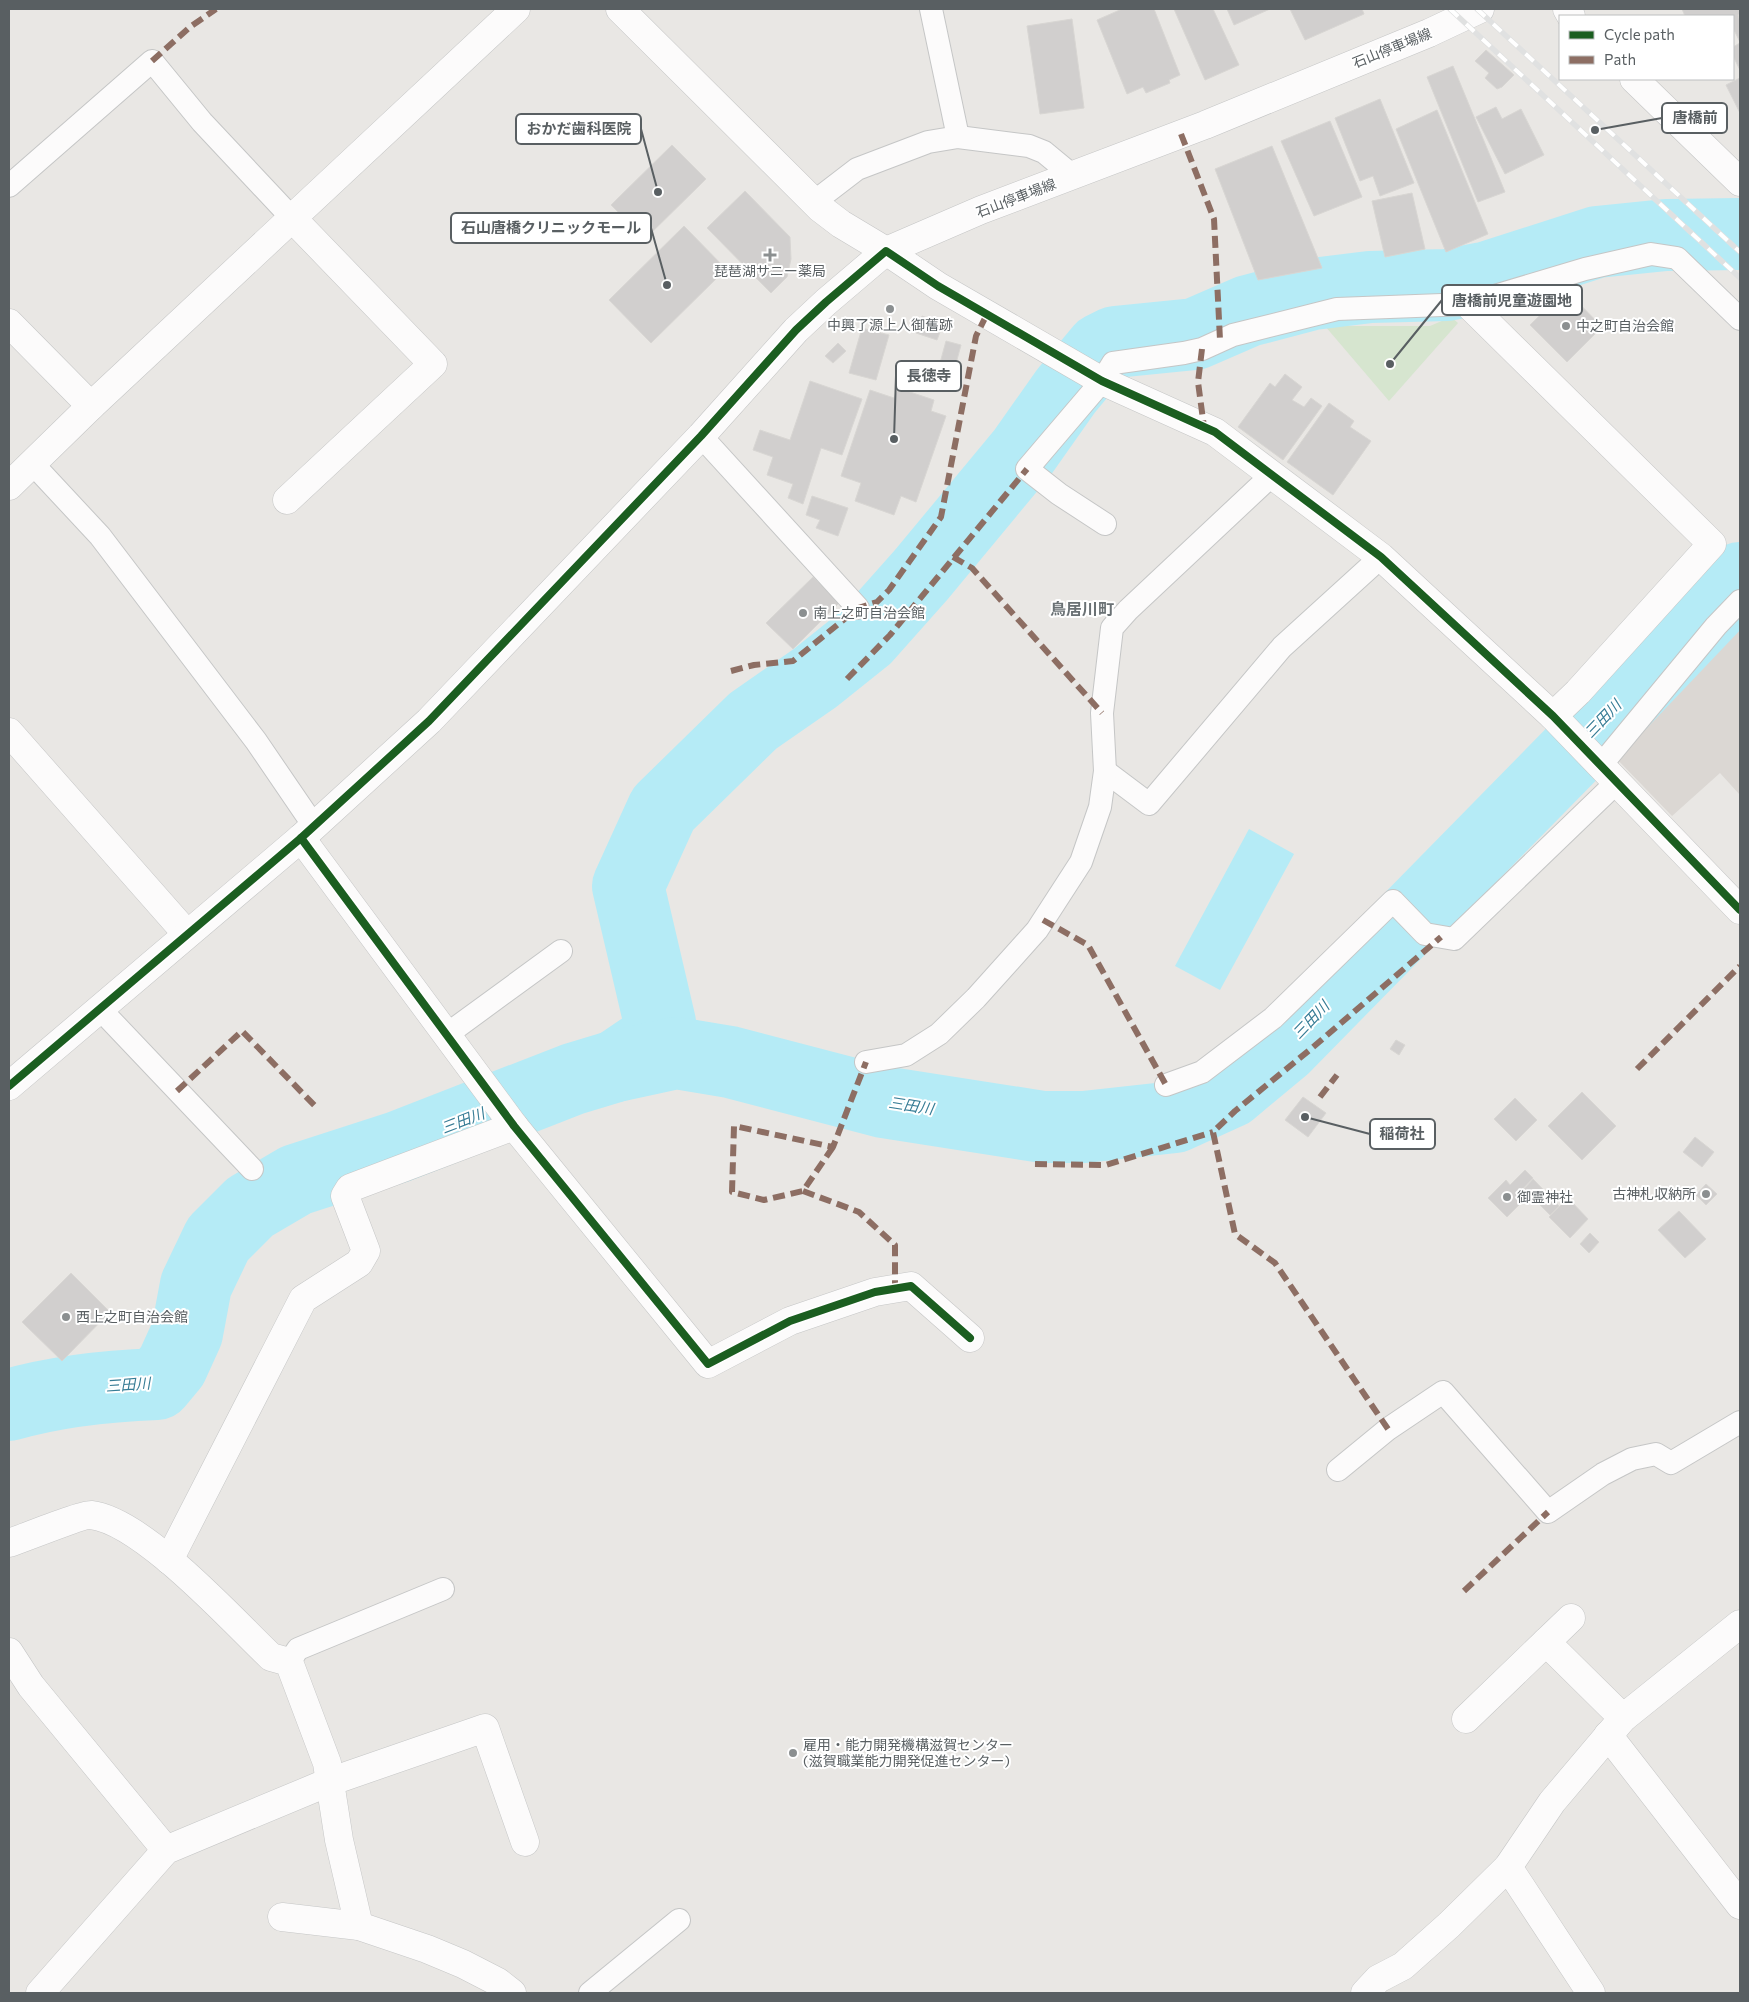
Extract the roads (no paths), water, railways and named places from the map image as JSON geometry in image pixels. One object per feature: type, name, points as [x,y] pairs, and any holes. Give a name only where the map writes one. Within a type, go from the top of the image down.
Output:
[{"type":"street","points":[[9,486],[91,406],[516,9]]},
{"type":"street","points":[[620,9],[814,202],[841,224],[938,286],[1099,380],[1215,432],[1381,557],[1560,723],[1740,910]]},
{"type":"street","name":"石山停車場線","points":[[9,1086],[307,832],[429,721],[701,436],[796,330],[826,302],[886,252],[982,210],[1073,176],[1429,33],[1480,9]]},
{"type":"street","points":[[1635,80],[1740,182]]},
{"type":"street","points":[[288,500],[433,364],[292,218]]},
{"type":"street","points":[[1468,304],[1712,544],[1578,692],[1560,723]]},
{"type":"street","points":[[10,325],[91,406]]},
{"type":"street","points":[[9,732],[187,934]]},
{"type":"street","points":[[307,832],[446,1035],[511,1122],[708,1364],[790,1321],[875,1292],[911,1286],[970,1338]]},
{"type":"street","points":[[169,1560],[304,1299],[359,1263],[366,1251],[345,1196],[350,1188],[511,1122]]},
{"type":"street","points":[[9,1543],[90,1515],[125,1528],[169,1560],[271,1657],[289,1662],[327,1763],[339,1840],[359,1926]]},
{"type":"street","points":[[1466,1719],[1571,1618]]},
{"type":"street","points":[[1365,1993],[1378,1979],[1403,1966],[1449,1925],[1508,1867],[1552,1802],[1615,1726],[1740,1624]]},
{"type":"street","points":[[1546,1642],[1615,1726],[1740,1905]]},
{"type":"street","points":[[9,1652],[31,1686],[166,1850]]},
{"type":"street","points":[[40,1993],[166,1850],[329,1782],[485,1728],[525,1842]]},
{"type":"street","points":[[1508,1867],[1591,1993]]},
{"type":"street","points":[[282,1917],[359,1926],[427,1949],[463,1964],[498,1982],[512,1993]]},
{"type":"lane","points":[[931,9],[958,137]]},
{"type":"lane","points":[[9,186],[152,61],[202,122],[292,218]]},
{"type":"lane","points":[[814,202],[857,169],[928,142],[958,137],[1028,146],[1044,152],[1073,176]]},
{"type":"lane","points":[[1105,524],[1059,494],[1027,469],[1113,363],[1193,351],[1233,336],[1337,309],[1468,304],[1586,269],[1651,254],[1677,258],[1740,319]]},
{"type":"lane","points":[[701,436],[858,608]]},
{"type":"lane","points":[[32,463],[106,544],[256,741],[307,832]]},
{"type":"lane","points":[[866,1062],[906,1055],[939,1034],[976,998],[1037,930],[1082,862],[1100,807],[1105,771],[1102,713],[1112,628],[1128,610],[1273,474]]},
{"type":"lane","points":[[1105,771],[1149,804],[1282,647],[1381,557]]},
{"type":"lane","points":[[1166,1085],[1202,1072],[1273,1018],[1393,901],[1425,934],[1454,938],[1605,770],[1716,626],[1740,602]]},
{"type":"lane","points":[[446,1035],[561,951]]},
{"type":"lane","points":[[100,1009],[252,1169]]},
{"type":"lane","points":[[1338,1470],[1388,1429],[1443,1392],[1548,1512],[1603,1474],[1632,1459],[1656,1454],[1671,1463],[1740,1422]]},
{"type":"lane","points":[[289,1662],[298,1649],[443,1589]]},
{"type":"lane","points":[[590,1993],[679,1920]]},
{"type":"water","points":[[1249,829],[1294,854],[1220,990],[1175,966]]},
{"type":"waterway","points":[[616,1066],[656,1039],[660,1023],[628,886],[663,809],[753,721],[815,678],[865,638],[921,575],[1023,452],[1066,391],[1101,349],[1115,342],[1195,334],[1248,311],[1313,294],[1370,287],[1447,285],[1488,277],[1597,242],[1666,235],[1740,234]]},
{"type":"waterway","name":"三田川","points":[[9,1405],[45,1396],[82,1390],[157,1384],[172,1366],[187,1333],[196,1285],[218,1239],[250,1207],[296,1180],[398,1147],[573,1079],[616,1066],[676,1053],[730,1062],[883,1102],[1043,1127],[1084,1127],[1175,1117],[1230,1092],[1284,1047],[1601,724],[1740,578]]},
{"type":"railway","points":[[1450,9],[1740,278]]},
{"type":"railway","points":[[1477,9],[1740,252]]},
{"type":"place","name":"唐橋前","points":[[1595,130]]},
{"type":"place","name":"おかだ歯科医院","points":[[658,192]]},
{"type":"place","name":"琵琶湖サニー薬局","points":[[770,255]]},
{"type":"place","name":"石山唐橋クリニックモール","points":[[667,285]]},
{"type":"place","name":"中興了源上人御𦾔跡","points":[[890,309]]},
{"type":"place","name":"中之町自治会館","points":[[1566,326]]},
{"type":"place","name":"唐橋前児童遊園地","points":[[1390,364]]},
{"type":"place","name":"長徳寺","points":[[894,439]]},
{"type":"place","name":"南上之町自治会館","points":[[803,613]]},
{"type":"place","name":"稲荷社","points":[[1305,1117]]},
{"type":"place","name":"古神札収納所","points":[[1706,1194]]},
{"type":"place","name":"御霊神社","points":[[1507,1197]]},
{"type":"place","name":"西上之町自治会館","points":[[66,1317]]},
{"type":"place","name":"雇用・能力開発機構滋賀センター (滋賀職業能力開発促進センター)","points":[[793,1753]]},
{"type":"district","name":"鳥居川町","points":[[1082,609]]}]
